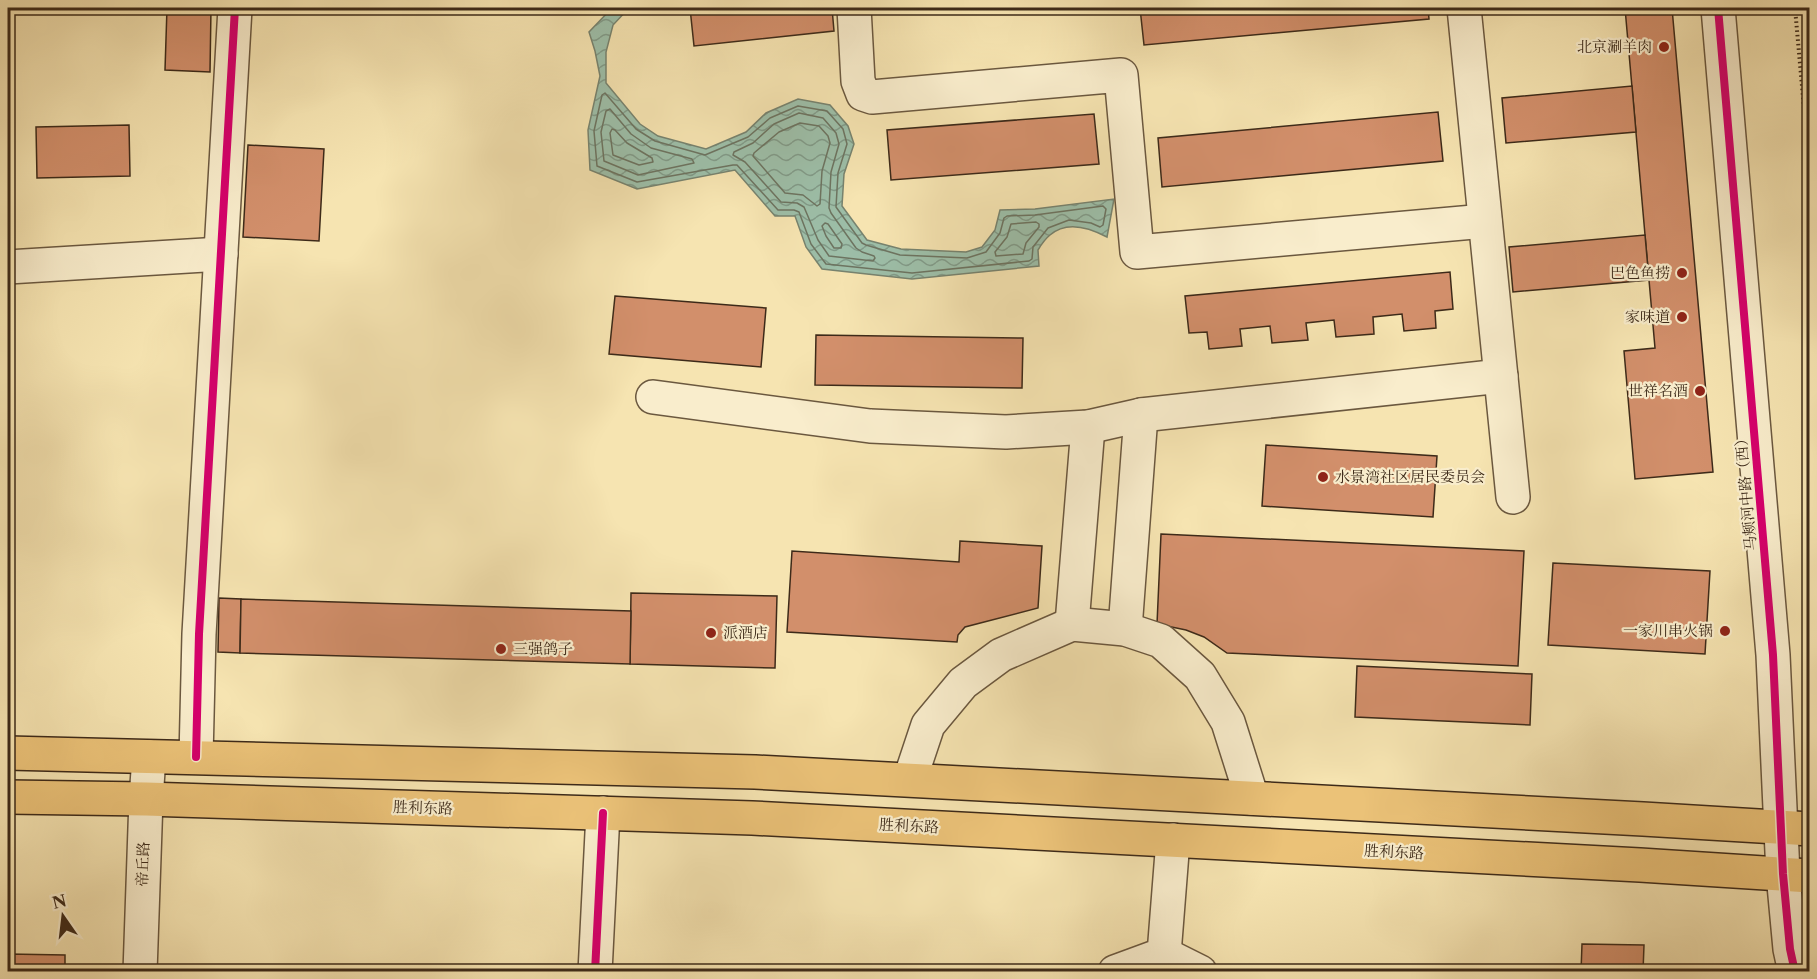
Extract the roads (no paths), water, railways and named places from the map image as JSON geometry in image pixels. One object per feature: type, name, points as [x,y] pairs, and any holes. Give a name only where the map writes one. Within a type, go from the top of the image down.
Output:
[{"type":"main road","points":[[8,753],[755,772],[1800,829]]},
{"type":"main road","name":"胜利东路","points":[[8,797],[146,799],[752,818],[1796,875]]},
{"type":"street","points":[[196,758],[199,634],[235,8]]},
{"type":"street","points":[[854,8],[858,81],[863,94],[873,97],[1121,75],[1137,252],[1485,221]]},
{"type":"street","points":[[1464,8],[1513,496]]},
{"type":"street","name":"马颊河中路（西）","points":[[1718,8],[1773,655],[1800,829],[1790,949],[1795,972]]},
{"type":"street","points":[[8,267],[221,254]]},
{"type":"street","points":[[653,397],[870,426],[1006,432],[1088,427],[1141,415],[1501,376]]},
{"type":"street","points":[[1125,629],[1141,415]]},
{"type":"street","points":[[1072,624],[1088,427]]},
{"type":"street","points":[[910,779],[928,725],[963,683],[1001,655],[1072,624],[1125,629],[1161,641],[1200,676],[1228,722],[1252,798]]},
{"type":"street","name":"帝丘路","points":[[140,972],[149,757]]},
{"type":"street","points":[[595,972],[603,813]]},
{"type":"street","points":[[1164,954],[1173,840]]},
{"type":"street","points":[[1115,972],[1164,954],[1200,972]]},
{"type":"water","points":[[612,8],[629,8],[613,25],[606,52],[606,83],[640,124],[658,136],[706,149],[746,132],[766,113],[798,99],[830,105],[848,126],[854,144],[844,174],[842,206],[867,240],[901,249],[966,252],[982,247],[995,230],[1000,210],[1035,209],[1114,199],[1107,237],[1078,227],[1057,230],[1046,238],[1038,250],[1039,266],[912,279],[822,269],[806,247],[795,216],[775,216],[735,170],[637,189],[590,170],[588,130],[600,76],[589,32]]},
{"type":"place","name":"北京涮羊肉","points":[[1664,47]]},
{"type":"place","name":"巴色鱼捞","points":[[1682,273]]},
{"type":"place","name":"家味道","points":[[1682,317]]},
{"type":"place","name":"世祥名酒","points":[[1700,391]]},
{"type":"place","name":"水景湾社区居民委员会","points":[[1323,477]]},
{"type":"place","name":"一家川串火锅","points":[[1725,631]]},
{"type":"place","name":"派酒店","points":[[711,633]]},
{"type":"place","name":"三强鸽子","points":[[501,649]]}]
